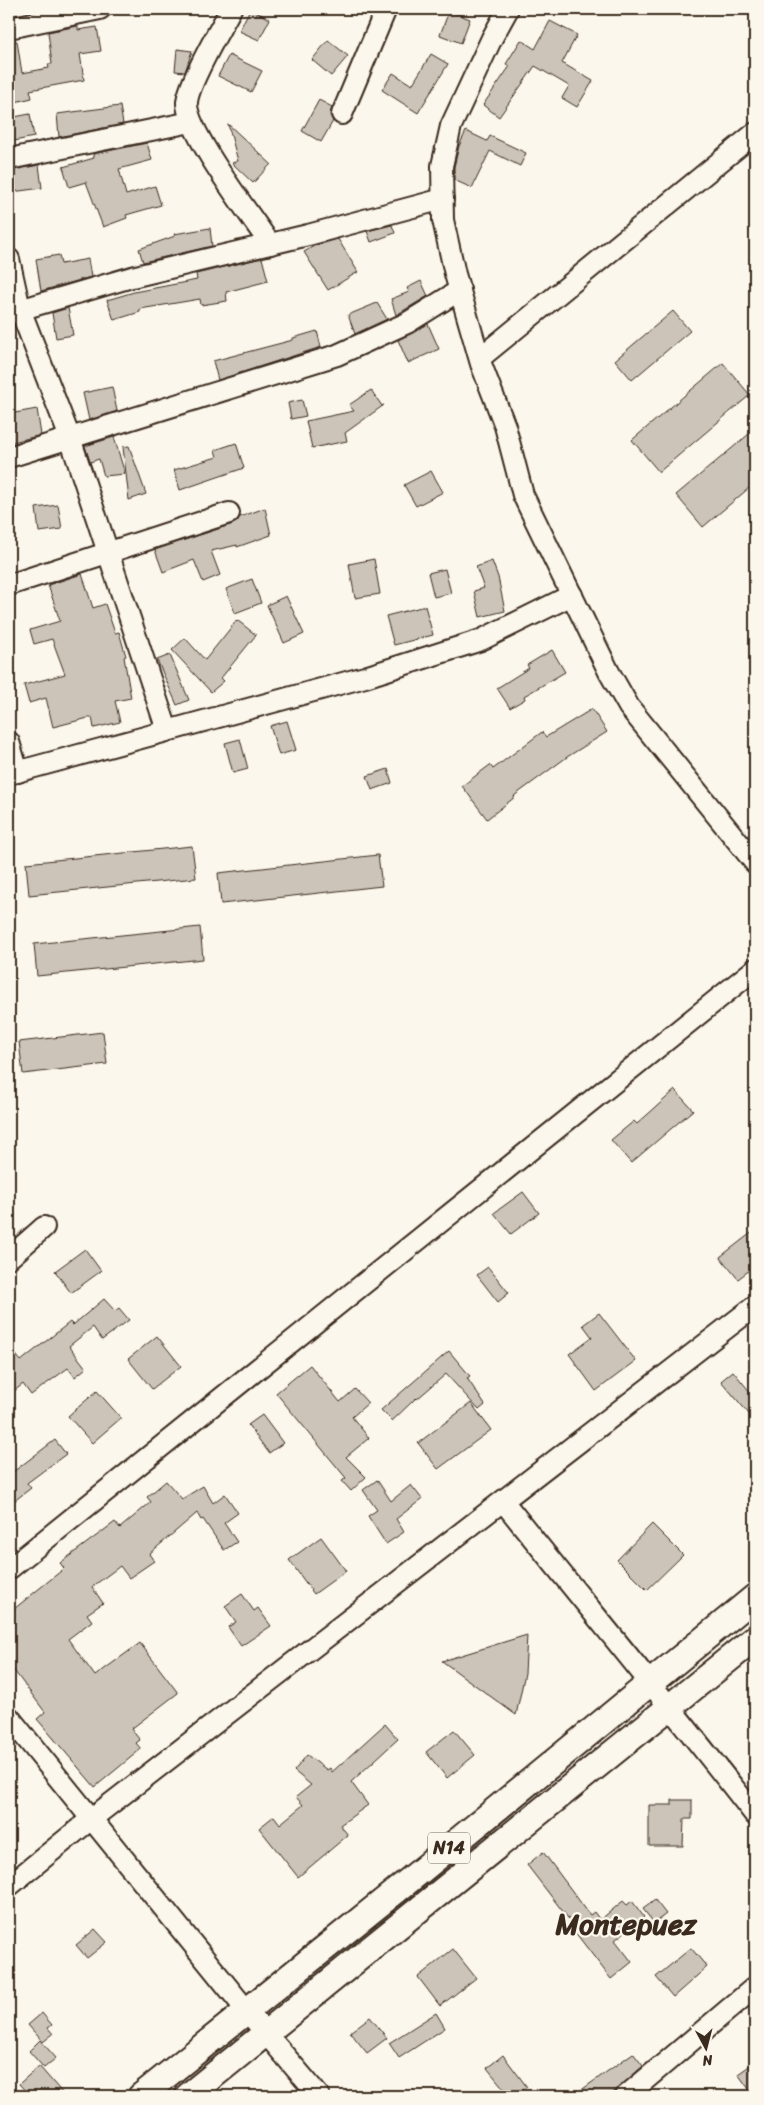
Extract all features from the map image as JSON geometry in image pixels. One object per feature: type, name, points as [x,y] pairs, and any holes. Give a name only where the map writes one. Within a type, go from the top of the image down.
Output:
[{"type":"main road","name":"N14","points":[[142,2096],[755,1597]]},
{"type":"main road","name":"N14","points":[[188,2096],[755,1638]]},
{"type":"main road","points":[[422,1870],[440,1892]]},
{"type":"street","points":[[9,28],[100,9]]},
{"type":"street","points":[[231,9],[195,78],[187,102],[191,122],[201,142],[270,244]]},
{"type":"street","points":[[342,114],[386,9]]},
{"type":"street","points":[[508,9],[492,38],[451,126],[442,166],[443,220],[460,290],[480,358],[505,426],[523,495],[609,672],[629,707],[755,863]]},
{"type":"street","points":[[9,159],[191,122]]},
{"type":"street","points":[[480,358],[755,133]]},
{"type":"street","points":[[14,311],[132,277],[270,244],[443,199]]},
{"type":"street","points":[[9,259],[14,311],[70,438],[167,730]]},
{"type":"street","points":[[9,457],[337,355],[407,323],[460,290]]},
{"type":"street","points":[[9,585],[229,514]]},
{"type":"street","points":[[9,742],[13,773],[365,677],[481,640],[572,596]]},
{"type":"street","points":[[9,1569],[755,969]]},
{"type":"street","points":[[9,1258],[44,1227]]},
{"type":"street","points":[[9,1886],[91,1819],[755,1306]]},
{"type":"street","points":[[503,1501],[671,1706],[755,1815]]},
{"type":"street","points":[[9,1717],[247,2011],[319,2096]]},
{"type":"street","points":[[626,2096],[755,1987]]},
{"type":"building","points":[[250,9],[270,19],[259,40],[239,31]]},
{"type":"building","points":[[449,11],[470,19],[461,43],[440,35]]},
{"type":"building","points":[[550,21],[577,35],[562,63],[593,81],[577,107],[562,98],[569,86],[535,66],[499,117],[483,105],[510,66],[506,64],[521,40],[535,49]]},
{"type":"building","points":[[78,26],[78,30],[97,27],[101,51],[80,54],[84,80],[30,90],[32,98],[15,102],[9,78],[9,41],[17,41],[22,73],[49,68],[48,64],[52,64],[48,32]]},
{"type":"building","points":[[328,40],[348,56],[331,76],[312,60]]},
{"type":"building","points":[[177,49],[192,51],[185,72],[175,71]]},
{"type":"building","points":[[431,54],[448,64],[418,113],[382,90],[393,73],[412,85]]},
{"type":"building","points":[[229,55],[262,71],[251,92],[218,76]]},
{"type":"building","points":[[319,100],[332,107],[330,115],[333,121],[321,142],[302,131]]},
{"type":"building","points":[[120,106],[123,124],[59,137],[57,114]]},
{"type":"building","points":[[30,114],[34,137],[9,142],[9,118]]},
{"type":"building","points":[[228,124],[271,164],[253,183],[232,163],[238,161]]},
{"type":"building","points":[[466,131],[487,141],[490,136],[526,153],[520,166],[490,151],[472,188],[454,180],[454,167],[459,146]]},
{"type":"building","points":[[147,143],[152,160],[119,169],[126,195],[155,186],[161,205],[126,215],[127,218],[103,227],[86,182],[69,187],[63,167],[94,158],[93,154]]},
{"type":"building","points":[[39,165],[42,188],[12,192],[9,171]]},
{"type":"building","points":[[392,225],[395,233],[371,242],[367,231]]},
{"type":"building","points":[[210,228],[212,246],[143,262],[139,249],[175,236],[174,234]]},
{"type":"building","points":[[338,239],[358,272],[328,290],[304,252],[314,246]]},
{"type":"building","points":[[59,255],[61,264],[88,259],[91,277],[41,291],[36,259]]},
{"type":"building","points":[[262,258],[268,281],[226,292],[227,301],[201,305],[200,299],[140,309],[140,312],[114,320],[107,300],[134,292],[197,280],[196,274]]},
{"type":"building","points":[[421,281],[428,296],[396,315],[391,299],[409,292],[407,288]]},
{"type":"building","points":[[377,303],[387,319],[355,334],[348,315]]},
{"type":"building","points":[[68,308],[73,335],[56,338],[52,313]]},
{"type":"building","points":[[673,311],[690,331],[632,380],[615,360]]},
{"type":"building","points":[[428,324],[439,349],[408,363],[398,340]]},
{"type":"building","points":[[317,331],[321,347],[218,380],[213,361],[293,340],[293,338]]},
{"type":"building","points":[[723,363],[750,395],[659,472],[632,440]]},
{"type":"building","points":[[112,387],[117,411],[89,420],[83,393]]},
{"type":"building","points":[[371,390],[382,406],[384,405],[345,433],[347,441],[312,448],[306,421],[354,411],[349,405]]},
{"type":"building","points":[[302,400],[306,416],[291,419],[288,403]]},
{"type":"building","points":[[37,409],[41,435],[9,443],[9,414]]},
{"type":"building","points":[[755,429],[755,483],[703,527],[676,495]]},
{"type":"building","points":[[114,437],[125,474],[104,476],[99,459],[90,462],[85,446]]},
{"type":"building","points":[[236,443],[244,468],[180,490],[174,470],[217,457],[215,450]]},
{"type":"building","points":[[129,446],[146,494],[129,500],[123,447]]},
{"type":"building","points":[[431,471],[443,492],[416,506],[404,485]]},
{"type":"building","points":[[58,505],[62,529],[39,532],[36,508]]},
{"type":"building","points":[[265,508],[271,535],[237,547],[237,545],[211,551],[220,575],[203,582],[194,560],[163,572],[155,550],[233,524],[240,517]]},
{"type":"building","points":[[374,559],[380,594],[355,598],[349,564]]},
{"type":"building","points":[[492,561],[498,577],[505,611],[480,617],[474,591],[484,588],[476,567]]},
{"type":"building","points":[[445,569],[451,593],[434,597],[428,573]]},
{"type":"building","points":[[82,574],[93,608],[105,604],[115,633],[119,632],[126,656],[124,657],[131,698],[115,701],[120,722],[94,728],[92,717],[53,727],[46,698],[29,703],[24,685],[65,674],[52,639],[34,644],[30,630],[60,621],[48,585]]},
{"type":"building","points":[[252,579],[261,603],[235,613],[226,589]]},
{"type":"building","points":[[286,596],[304,634],[284,643],[267,605]]},
{"type":"building","points":[[425,606],[433,635],[394,645],[386,616]]},
{"type":"building","points":[[237,620],[256,635],[221,678],[224,681],[211,692],[172,650],[185,638],[205,660]]},
{"type":"building","points":[[552,650],[565,672],[524,696],[525,699],[510,708],[497,688],[529,668],[527,665]]},
{"type":"building","points":[[170,655],[189,700],[177,705],[157,660]]},
{"type":"building","points":[[592,709],[607,732],[567,757],[514,796],[487,819],[462,786],[490,765],[493,769],[542,732],[546,737]]},
{"type":"building","points":[[287,721],[296,750],[279,755],[270,726]]},
{"type":"building","points":[[240,739],[248,769],[233,773],[225,743]]},
{"type":"building","points":[[388,769],[392,783],[372,790],[367,776]]},
{"type":"building","points":[[192,846],[196,878],[29,895],[26,863]]},
{"type":"building","points":[[378,855],[382,886],[221,904],[218,873]]},
{"type":"building","points":[[200,927],[203,959],[37,976],[34,944]]},
{"type":"building","points":[[103,1032],[107,1064],[23,1074],[19,1042]]},
{"type":"building","points":[[675,1090],[693,1110],[631,1163],[611,1140],[634,1121],[637,1124]]},
{"type":"building","points":[[523,1192],[539,1213],[511,1234],[494,1213]]},
{"type":"building","points":[[755,1230],[755,1266],[738,1279],[720,1257]]},
{"type":"building","points":[[85,1249],[101,1271],[71,1293],[55,1271]]},
{"type":"building","points":[[488,1267],[509,1293],[498,1302],[477,1275]]},
{"type":"building","points":[[104,1299],[115,1311],[119,1308],[129,1320],[102,1340],[93,1327],[69,1346],[86,1368],[75,1377],[68,1368],[31,1395],[23,1384],[9,1395],[9,1346],[21,1361],[70,1322],[73,1325]]},
{"type":"building","points":[[599,1313],[636,1361],[596,1391],[569,1354],[592,1337],[583,1325]]},
{"type":"building","points":[[157,1336],[181,1366],[152,1389],[128,1359]]},
{"type":"building","points":[[449,1351],[470,1376],[467,1378],[485,1405],[479,1410],[446,1374],[416,1398],[392,1421],[381,1410]]},
{"type":"building","points":[[310,1365],[340,1402],[355,1389],[368,1403],[352,1417],[369,1438],[346,1457],[366,1477],[351,1491],[342,1481],[346,1478],[276,1393]]},
{"type":"building","points":[[733,1371],[755,1398],[755,1421],[721,1381]]},
{"type":"building","points":[[97,1391],[121,1418],[92,1443],[68,1416]]},
{"type":"building","points":[[471,1403],[491,1430],[438,1469],[418,1443]]},
{"type":"building","points":[[262,1415],[283,1443],[269,1453],[248,1425]]},
{"type":"building","points":[[55,1440],[66,1454],[27,1483],[31,1488],[9,1505],[9,1475]]},
{"type":"building","points":[[377,1480],[391,1501],[411,1485],[422,1499],[396,1519],[404,1532],[386,1544],[368,1516],[377,1510],[363,1490]]},
{"type":"building","points":[[166,1481],[182,1499],[203,1486],[213,1503],[225,1494],[238,1513],[224,1523],[237,1542],[224,1550],[197,1513],[149,1554],[154,1561],[129,1578],[120,1566],[92,1587],[103,1603],[87,1614],[92,1621],[68,1639],[95,1676],[140,1643],[178,1693],[131,1729],[140,1740],[136,1743],[141,1749],[95,1787],[37,1719],[45,1712],[9,1664],[9,1613],[61,1571],[64,1568],[60,1563],[115,1522],[120,1528],[151,1502],[147,1497]]},
{"type":"building","points":[[652,1524],[683,1555],[647,1590],[617,1560]]},
{"type":"building","points":[[321,1537],[346,1571],[314,1594],[289,1560]]},
{"type":"building","points":[[242,1594],[254,1611],[258,1608],[271,1626],[241,1646],[228,1627],[236,1622],[225,1606]]},
{"type":"building","points":[[527,1635],[525,1673],[516,1715],[442,1661]]},
{"type":"building","points":[[385,1724],[398,1739],[351,1782],[368,1805],[340,1825],[348,1835],[298,1877],[259,1828],[274,1816],[280,1824],[303,1805],[296,1797],[311,1785],[294,1771],[307,1755],[327,1770],[330,1768],[332,1772]]},
{"type":"building","points":[[454,1730],[475,1755],[447,1778],[426,1752]]},
{"type":"building","points":[[672,1800],[692,1800],[692,1819],[684,1819],[683,1846],[649,1846],[649,1805],[672,1805]]},
{"type":"building","points":[[543,1852],[590,1915],[594,1912],[600,1920],[623,1901],[627,1905],[632,1901],[644,1917],[615,1940],[632,1962],[611,1979],[568,1923],[571,1922],[527,1865]]},
{"type":"building","points":[[655,1900],[666,1914],[654,1923],[643,1909]]},
{"type":"building","points":[[95,1929],[107,1942],[87,1958],[76,1945]]},
{"type":"building","points":[[691,1948],[707,1967],[673,1997],[656,1977]]},
{"type":"building","points":[[453,1949],[476,1978],[440,2006],[418,1977]]},
{"type":"building","points":[[42,2013],[52,2025],[48,2028],[53,2034],[43,2042],[28,2025]]},
{"type":"building","points":[[436,2013],[445,2028],[399,2058],[389,2043]]},
{"type":"building","points":[[370,2017],[387,2038],[367,2053],[350,2032]]},
{"type":"building","points":[[40,2040],[56,2058],[44,2068],[29,2051]]},
{"type":"building","points":[[633,2053],[643,2066],[608,2096],[573,2096]]},
{"type":"building","points":[[503,2055],[527,2087],[515,2096],[510,2096],[487,2068]]},
{"type":"building","points":[[755,2062],[755,2096],[754,2096],[738,2074]]},
{"type":"building","points":[[39,2066],[65,2096],[30,2096],[19,2084]]},
{"type":"district","name":"Montepuez","points":[[626,1924]]}]
